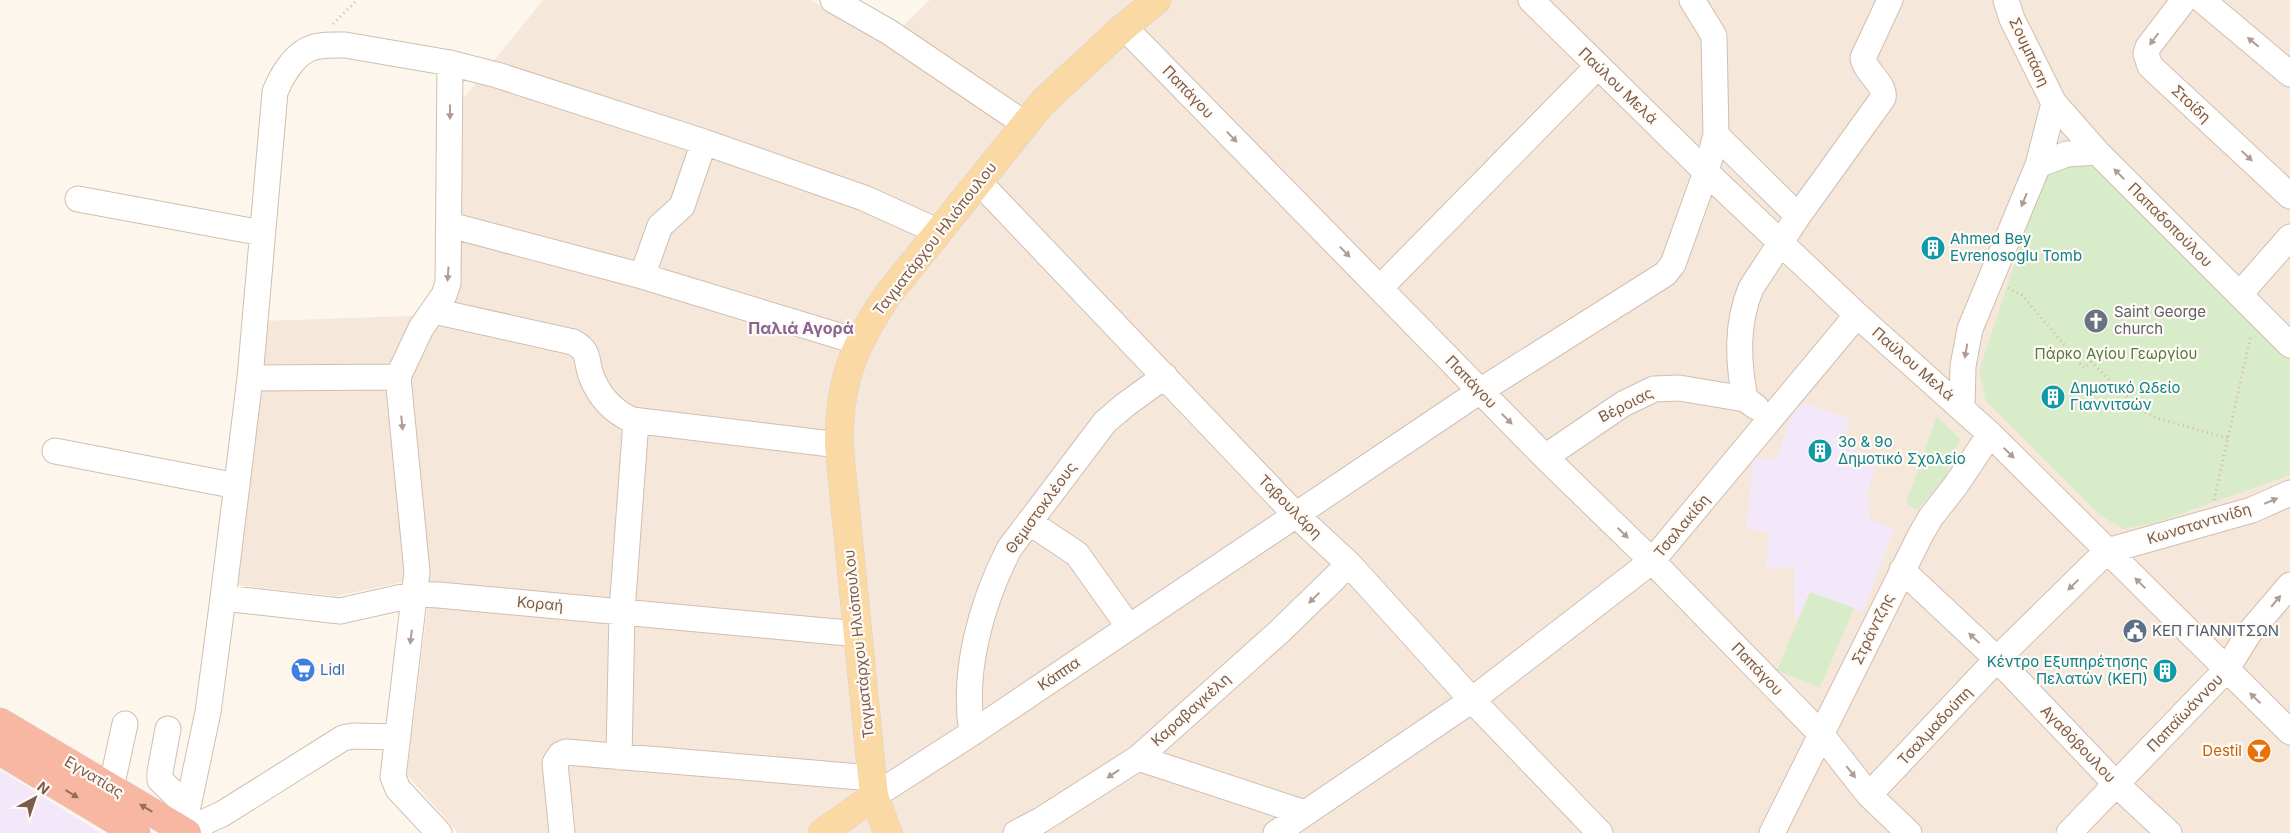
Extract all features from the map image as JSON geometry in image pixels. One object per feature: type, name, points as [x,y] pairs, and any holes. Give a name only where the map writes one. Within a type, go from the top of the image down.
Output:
[{"type":"highway","name":"Εγνατίας","points":[[0,722],[112,788],[189,826]]},
{"type":"highway","name":"Εγνατίας","points":[[0,751],[136,833]]},
{"type":"main road","name":"Ταγματάρχου Ηλιόπουλου","points":[[888,833],[873,787],[839,446],[839,414],[844,381],[859,342],[886,297],[980,183],[1043,102],[1124,27],[1157,0]]},
{"type":"main road","name":"Κάππα","points":[[822,833],[873,787]]},
{"type":"street","points":[[833,0],[889,32],[1025,124]]},
{"type":"street","name":"Παύλου Μελά","points":[[1532,0],[1597,67],[1706,172],[1857,315],[1990,434],[2290,732]]},
{"type":"street","name":"Κάππα","points":[[873,787],[972,733],[1480,391],[1665,274],[1673,264],[1706,172],[1716,135],[1714,36],[1692,0]]},
{"type":"street","points":[[1744,399],[1738,339],[1746,299],[1751,288],[1798,216],[1883,98],[1883,90],[1862,58],[1890,0]]},
{"type":"street","points":[[1987,0],[2009,9]]},
{"type":"street","name":"Στοίδη","points":[[2184,0],[2148,47],[2147,60],[2150,66],[2290,196]]},
{"type":"street","points":[[2202,0],[2290,74]]},
{"type":"street","name":"Σουμπάση","points":[[2009,9],[2054,103]]},
{"type":"street","name":"Παπάγου","points":[[1124,27],[1544,457],[1652,561],[1821,734],[1869,795],[1909,833]]},
{"type":"street","points":[[189,826],[208,712],[250,378],[275,92],[280,80],[298,58],[309,49],[326,45],[345,45],[481,70],[704,142],[864,198],[939,232]]},
{"type":"street","points":[[439,833],[398,789],[394,781],[417,572],[398,377],[411,347],[444,295],[448,283],[450,63]]},
{"type":"street","points":[[1380,288],[1597,67]]},
{"type":"street","points":[[1962,407],[1963,366],[1970,329],[2038,165],[2054,103]]},
{"type":"street","name":"Παπαδοπούλου","points":[[2054,103],[2097,152],[2290,344]]},
{"type":"street","points":[[1716,135],[1798,216]]},
{"type":"street","points":[[642,276],[660,226],[682,206],[704,142]]},
{"type":"street","points":[[2038,165],[2067,154],[2097,152]]},
{"type":"street","name":"Ταβουλάρη","points":[[980,183],[1296,515],[1349,564],[1472,700],[1600,833]]},
{"type":"street","points":[[78,199],[262,234]]},
{"type":"street","points":[[450,225],[642,276],[859,342]]},
{"type":"street","points":[[2248,302],[2290,237]]},
{"type":"street","points":[[434,310],[573,342],[587,353],[591,377],[598,391],[619,414],[636,421],[839,446]]},
{"type":"street","name":"Τσαλακίδη","points":[[1276,833],[1472,700],[1652,561],[1857,315]]},
{"type":"street","name":"Θεμιστοκλέους","points":[[972,733],[969,698],[974,652],[984,612],[1001,564],[1009,549],[1105,422],[1124,405],[1165,376]]},
{"type":"street","points":[[250,378],[398,377]]},
{"type":"street","name":"Βέροιας","points":[[1544,457],[1615,408],[1654,389],[1679,388],[1744,399],[1773,418]]},
{"type":"street","points":[[618,757],[622,611],[636,421]]},
{"type":"street","name":"Στράντζης","points":[[1772,833],[1930,517],[1956,485],[1990,434]]},
{"type":"street","points":[[55,450],[237,486]]},
{"type":"street","name":"Κωνσταντινίδη","points":[[2107,551],[2252,510],[2290,493]]},
{"type":"street","points":[[1029,522],[1077,554],[1129,627]]},
{"type":"street","name":"Τσαλμαδούπη","points":[[1869,795],[1997,659],[2107,551]]},
{"type":"street","name":"Καραβαγκέλη","points":[[1016,833],[1041,820],[1138,758],[1279,632],[1349,564]]},
{"type":"street","name":"Αγαθόβουλου","points":[[1902,570],[1997,659],[2116,784],[2169,833]]},
{"type":"street","name":"Παπαϊωάννου","points":[[2070,833],[2226,670],[2250,633],[2290,585]]},
{"type":"street","name":"Κοραή","points":[[223,598],[340,611],[416,594],[622,611],[858,634]]},
{"type":"street","points":[[112,788],[125,724]]},
{"type":"street","points":[[168,729],[160,780],[174,795],[189,826]]},
{"type":"street","points":[[189,826],[200,824],[222,814],[343,738],[353,736],[398,737]]},
{"type":"street","points":[[562,833],[555,763],[566,752],[873,787]]},
{"type":"street","points":[[1138,758],[1305,813]]},
{"type":"path","points":[[1990,281],[2022,295],[2084,368],[2091,362],[2142,411],[2159,419],[2228,438]]},
{"type":"path","points":[[2209,522],[2228,438],[2248,302]]},
{"type":"shaded area","points":[[543,0],[811,0],[884,44],[930,0],[2290,0],[2290,833],[458,833],[407,775],[429,594],[428,577],[336,596],[237,585],[263,321],[438,315],[459,203],[463,99]]},
{"type":"shaded area","points":[[1799,402],[1850,419],[1843,445],[1878,457],[1868,491],[1870,519],[1894,529],[1863,612],[1810,592],[1798,619],[1795,619],[1794,568],[1766,568],[1769,533],[1746,528],[1754,458],[1777,460],[1788,425]]},
{"type":"shaded area","points":[[0,770],[101,833],[0,833]]},
{"type":"green space","name":"Πάρκο Αγίου Γεωργίου","points":[[2099,161],[2290,353],[2290,475],[2155,523],[2123,529],[2100,515],[1986,401],[1979,371],[2046,169]]},
{"type":"green space","points":[[1937,416],[1960,439],[1945,479],[1917,510],[1906,503]]},
{"type":"green space","points":[[1810,592],[1854,608],[1820,688],[1777,670]]},
{"type":"place","name":"Ahmed Bey Evrenosoglu Tomb","points":[[1933,248]]},
{"type":"place","name":"Saint George church","points":[[2096,321]]},
{"type":"place","name":"Δημοτικό Ωδείο Γιαννιτσών","points":[[2053,397]]},
{"type":"place","name":"3ο & 9ο Δημοτικό Σχολείο","points":[[1820,451]]},
{"type":"place","name":"ΚΕΠ ΓΙΑΝΝΙΤΣΩΝ","points":[[2135,631]]},
{"type":"place","name":"Lidl","points":[[303,670]]},
{"type":"place","name":"Κέντρο Εξυπηρέτησης Πελατών (ΚΕΠ)","points":[[2165,671]]},
{"type":"place","name":"Destil","points":[[2259,751]]},
{"type":"district","name":"Παλιά Αγορά","points":[[801,328]]}]
